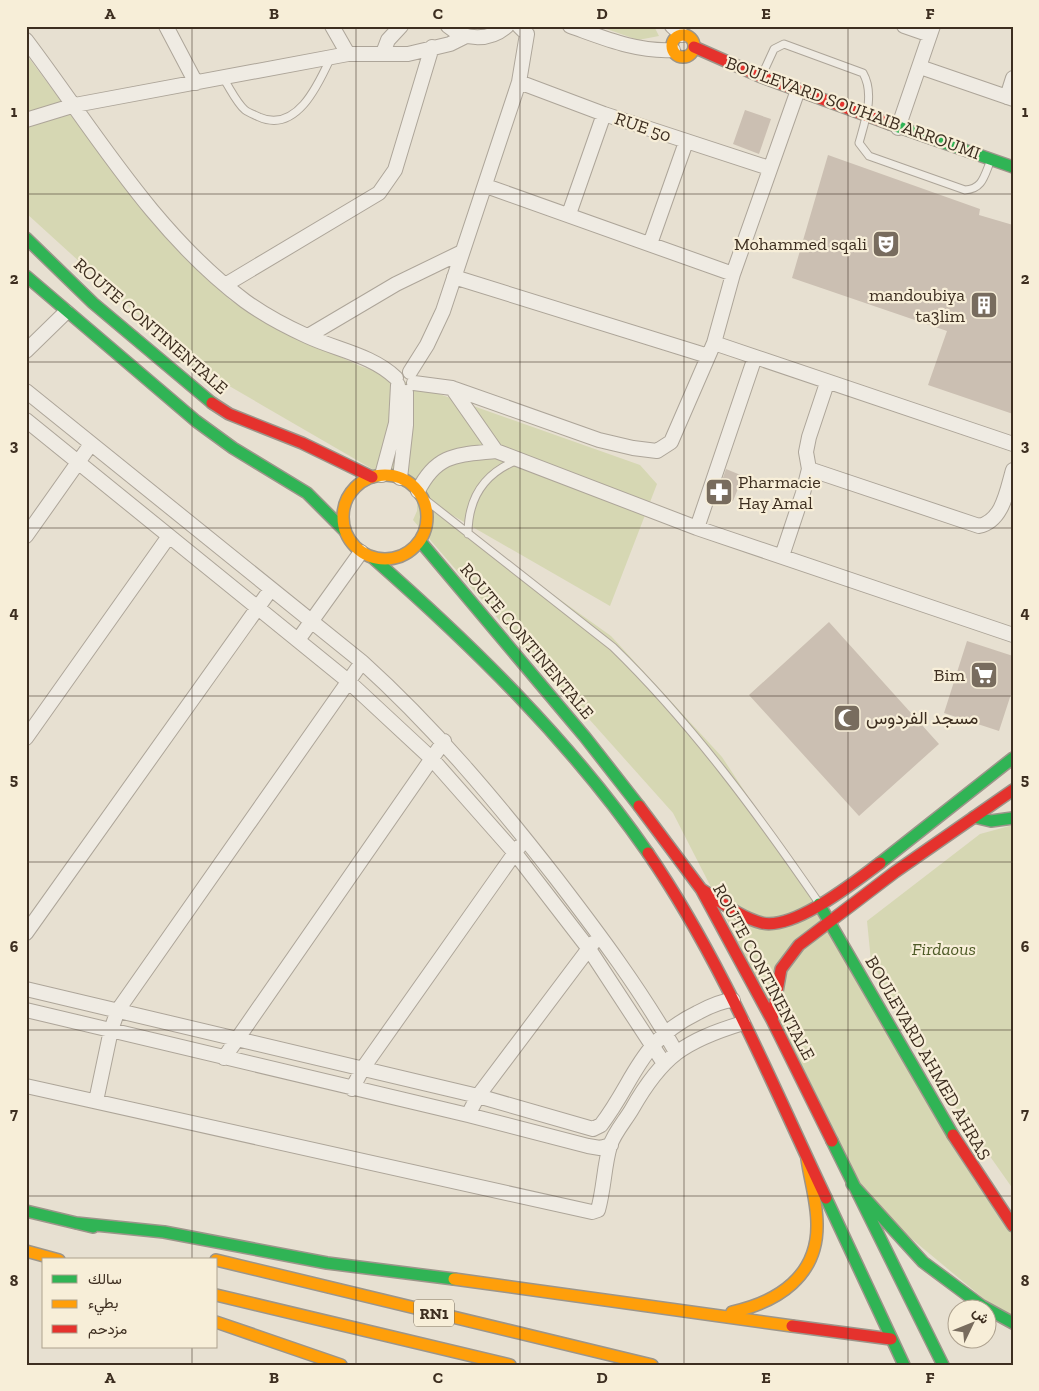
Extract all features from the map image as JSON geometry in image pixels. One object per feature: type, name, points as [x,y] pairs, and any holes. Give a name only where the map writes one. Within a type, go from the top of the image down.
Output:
[{"type":"main road","points":[[685,37],[687,57],[678,56],[673,50],[675,39],[685,37],[699,26]]},
{"type":"main road","name":"BOULEVARD SOUHAIB ARROUMI","points":[[685,37],[762,77],[898,128],[1013,167]]},
{"type":"main road","name":"ROUTE CONTINENTALE","points":[[26,238],[93,303],[200,395],[229,414],[377,476]]},
{"type":"main road","points":[[26,276],[37,290],[196,421],[233,448],[307,493],[345,531],[352,543],[444,620],[498,673],[542,718],[591,778],[642,844],[669,884],[732,1000],[904,1365]]},
{"type":"main road","points":[[345,531],[343,518],[345,505],[351,493],[360,483],[377,476],[400,478],[420,494],[427,519],[420,541],[411,551],[399,557],[386,560],[367,555]]},
{"type":"main road","name":"ROUTE CONTINENTALE","points":[[420,541],[585,737],[659,831],[701,889],[772,1020],[943,1365]]},
{"type":"main road","points":[[701,889],[744,915],[772,924],[785,921],[836,894],[918,834],[1013,758]]},
{"type":"main road","points":[[772,1020],[776,984],[786,960],[799,945],[831,923],[895,872],[1013,790]]},
{"type":"main road","points":[[974,817],[991,821],[1013,818]]},
{"type":"main road","name":"BOULEVARD AHMED AHRAS","points":[[819,904],[926,1093],[980,1182],[1013,1226]]},
{"type":"main road","points":[[719,1315],[760,1306],[777,1297],[793,1283],[806,1264],[815,1246],[817,1225],[807,1159]]},
{"type":"main road","points":[[852,1184],[924,1262],[982,1306],[1013,1323]]},
{"type":"main road","points":[[26,1211],[149,1242]]},
{"type":"main road","points":[[76,1223],[164,1232],[327,1263],[892,1338]]},
{"type":"main road","points":[[26,1252],[51,1258]]},
{"type":"main road","name":"RN1","points":[[218,1260],[652,1365]]},
{"type":"main road","name":"RN1","points":[[218,1294],[510,1365]]},
{"type":"main road","points":[[218,1323],[341,1365]]},
{"type":"street","points":[[166,26],[196,83]]},
{"type":"street","points":[[332,26],[348,54]]},
{"type":"street","points":[[384,53],[388,40],[401,26]]},
{"type":"street","points":[[448,26],[466,36],[478,38],[491,35],[507,26]]},
{"type":"street","points":[[377,476],[396,424],[404,381],[437,326],[486,186],[519,82],[527,34],[519,26]]},
{"type":"street","points":[[570,26],[630,46],[653,51],[673,50]]},
{"type":"street","points":[[898,128],[931,31],[904,26]]},
{"type":"street","points":[[26,120],[75,105],[348,54],[408,54],[450,44],[466,36]]},
{"type":"street","points":[[26,40],[150,209],[172,235],[225,285],[247,302],[308,336],[371,360],[404,381],[452,388],[599,440],[649,452],[657,451],[671,442],[714,343],[733,274],[798,90]]},
{"type":"street","points":[[225,285],[379,193],[395,170],[432,47]]},
{"type":"street","points":[[920,67],[1010,98],[1013,78]]},
{"type":"street","name":"RUE 50","points":[[519,82],[604,114],[769,168]]},
{"type":"street","points":[[569,214],[604,114]]},
{"type":"street","points":[[650,244],[686,142]]},
{"type":"street","points":[[486,186],[733,274]]},
{"type":"street","points":[[308,336],[396,284],[462,252]]},
{"type":"street","points":[[454,277],[708,356]]},
{"type":"street","points":[[26,351],[66,312]]},
{"type":"street","points":[[714,343],[827,383],[1013,444]]},
{"type":"street","points":[[697,528],[756,357]]},
{"type":"street","points":[[400,478],[406,425],[404,381]]},
{"type":"street","points":[[782,556],[809,469],[806,452],[827,383]]},
{"type":"street","points":[[452,388],[496,450],[518,460],[697,528],[1013,635]]},
{"type":"street","points":[[26,391],[362,662],[405,700],[444,742],[525,838],[600,935],[636,986],[676,1052]]},
{"type":"street","points":[[26,420],[348,681],[432,759],[515,853],[589,949],[663,1062]]},
{"type":"street","points":[[26,536],[92,444]]},
{"type":"street","points":[[420,494],[425,476],[443,460],[465,454],[496,450]]},
{"type":"street","points":[[809,469],[908,504],[979,526],[984,525],[997,514],[1004,502],[1013,470]]},
{"type":"street","points":[[26,738],[169,536]]},
{"type":"street","points":[[298,640],[367,555]]},
{"type":"street","points":[[26,933],[271,589]]},
{"type":"street","points":[[96,1102],[111,1030],[118,1010],[362,662]]},
{"type":"street","points":[[224,1058],[444,742]]},
{"type":"street","points":[[352,1088],[363,1068],[525,838]]},
{"type":"street","points":[[468,1114],[478,1096],[600,935]]},
{"type":"street","points":[[26,989],[478,1096],[593,1129],[601,1125],[637,1064],[652,1045],[665,1033],[686,1019],[724,1001],[732,1000]]},
{"type":"street","points":[[26,1010],[468,1114],[588,1146],[600,1148],[611,1144]]},
{"type":"street","points":[[26,1086],[592,1212],[598,1210],[611,1144],[645,1084],[663,1062],[676,1052],[697,1039],[743,1023]]},
{"type":"street","points":[[601,1125],[611,1144]]},
{"type":"lane","points":[[762,77],[774,49],[784,44],[863,73],[869,84],[866,116],[859,143],[869,156],[964,190],[973,190],[979,186],[991,159]]},
{"type":"lane","points":[[223,78],[245,110],[266,120],[283,118],[300,109],[314,91],[332,57]]},
{"type":"lane","points":[[468,534],[470,506],[480,488],[494,472],[518,460]]},
{"type":"lane","points":[[420,494],[606,642],[631,665],[722,768],[759,816],[819,904]]},
{"type":"green space","points":[[598,26],[654,26],[659,36],[638,40]]},
{"type":"green space","points":[[26,54],[70,113],[230,300],[280,329],[360,366],[640,465],[657,484],[610,606],[431,503],[485,546],[611,636],[722,757],[819,904],[1013,1226],[1013,1323],[996,1309],[996,1298],[983,1298],[860,1196],[714,893],[673,813],[589,719],[569,701],[413,520],[417,511],[417,495],[193,365],[26,213]]},
{"type":"green space","name":"Firdaous","points":[[1013,825],[1013,1189],[956,1108],[871,961],[867,921],[980,834]]},
{"type":"building","points":[[745,110],[771,119],[759,154],[733,144]]},
{"type":"building","name":"Mohammed sqali","points":[[828,155],[980,209],[979,215],[1013,225],[1013,414],[928,385],[947,331],[792,278]]},
{"type":"building","points":[[726,469],[743,476],[733,501],[717,495]]},
{"type":"building","points":[[829,622],[939,744],[859,816],[749,695]]},
{"type":"building","points":[[967,641],[1013,656],[1013,688],[999,731],[944,713]]},
{"type":"traffic: fast","points":[[890,124],[1013,167]]},
{"type":"traffic: fast","points":[[26,238],[93,303],[212,403]]},
{"type":"traffic: fast","points":[[26,276],[196,421],[233,448],[307,493],[345,531]]},
{"type":"traffic: fast","points":[[420,541],[585,737],[639,806]]},
{"type":"traffic: fast","points":[[373,558],[448,626],[520,697],[587,773],[648,853]]},
{"type":"traffic: fast","points":[[880,863],[1013,758]]},
{"type":"traffic: fast","points":[[974,817],[991,821],[1013,818]]},
{"type":"traffic: fast","points":[[819,904],[953,1135]]},
{"type":"traffic: fast","points":[[832,1141],[943,1365]]},
{"type":"traffic: fast","points":[[852,1184],[923,1262],[982,1306],[1013,1323]]},
{"type":"traffic: fast","points":[[826,1198],[904,1365]]},
{"type":"traffic: fast","points":[[26,1211],[93,1227]]},
{"type":"traffic: fast","points":[[76,1223],[164,1232],[327,1263],[454,1279]]},
{"type":"traffic: slow","points":[[683,35],[691,38],[694,46],[691,54],[683,57],[675,54],[672,46],[675,38],[683,35]]},
{"type":"traffic: slow","points":[[385,475],[401,478],[415,487],[424,501],[427,517],[424,533],[415,547],[401,556],[385,559],[369,556],[355,547],[346,533],[343,517],[346,501],[355,487],[369,478],[385,475]]},
{"type":"traffic: slow","points":[[732,1312],[765,1301],[779,1293],[792,1284],[803,1272],[811,1258],[816,1242],[817,1216],[807,1159]]},
{"type":"traffic: slow","points":[[26,1251],[52,1258]]},
{"type":"traffic: slow","points":[[218,1260],[652,1365]]},
{"type":"traffic: slow","points":[[454,1279],[792,1326]]},
{"type":"traffic: slow","points":[[218,1295],[510,1365]]},
{"type":"traffic: slow","points":[[218,1323],[341,1365]]},
{"type":"traffic: jam","points":[[694,47],[762,77],[890,124]]},
{"type":"traffic: jam","points":[[212,403],[229,414],[302,443],[372,477]]},
{"type":"traffic: jam","points":[[772,1020],[781,969],[799,945],[895,872],[1013,790]]},
{"type":"traffic: jam","points":[[639,806],[701,889],[772,1020],[832,1141]]},
{"type":"traffic: jam","points":[[648,853],[699,935],[722,978],[826,1198]]},
{"type":"traffic: jam","points":[[701,889],[745,917],[762,923],[775,923],[791,919],[824,903],[880,863]]},
{"type":"traffic: jam","points":[[953,1135],[1013,1226]]},
{"type":"traffic: jam","points":[[792,1326],[891,1339]]},
{"type":"place","name":"Mohammed sqali","points":[[886,244]]},
{"type":"place","name":"mandoubiya ta3lim","points":[[984,305]]},
{"type":"place","name":"Pharmacie Hay Amal","points":[[719,492]]},
{"type":"place","name":"Bim","points":[[984,675]]},
{"type":"place","name":"مسجد الفردوس","points":[[847,718]]}]
